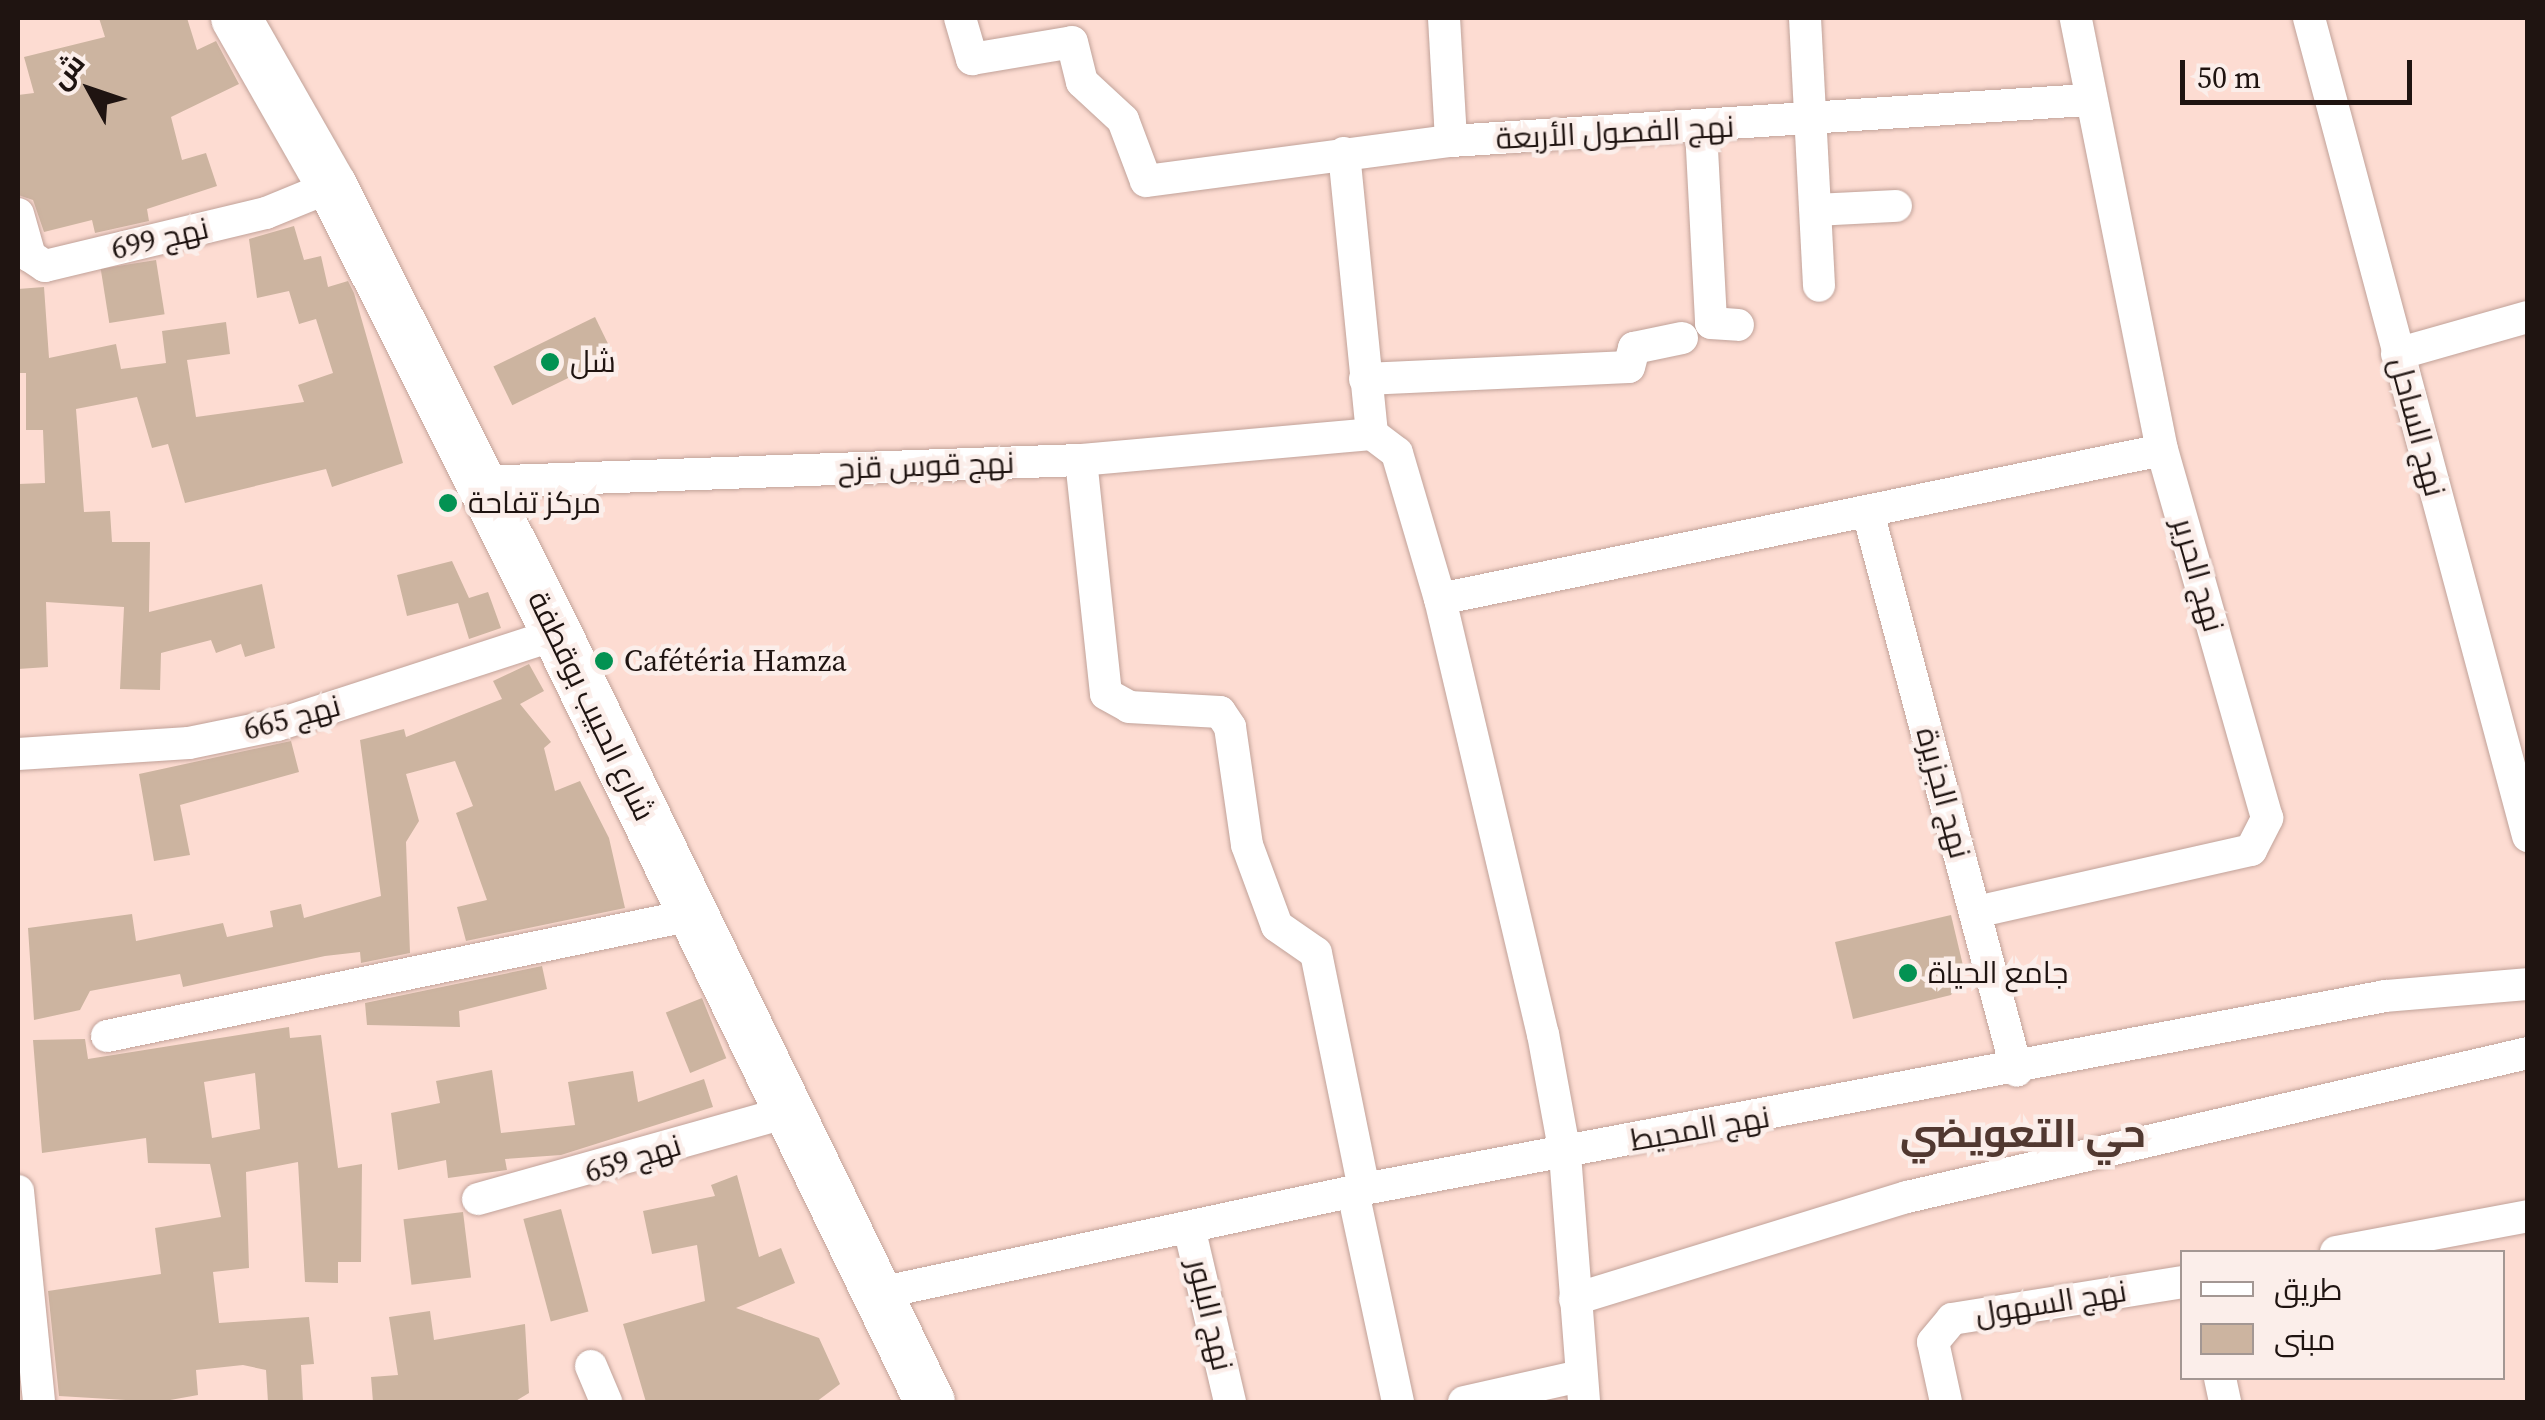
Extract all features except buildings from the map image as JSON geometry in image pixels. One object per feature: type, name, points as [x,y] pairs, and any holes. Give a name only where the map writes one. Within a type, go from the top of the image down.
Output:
[{"type":"main road","name":"شارع الحبيب بوقطفة","points":[[236,18],[332,186],[558,634],[930,1402]]},
{"type":"street","name":"نهج الفصول الأربعة","points":[[960,18],[972,59],[1072,42],[1082,82],[1123,120],[1146,181],[1344,152],[1451,141],[1813,123],[2086,100]]},
{"type":"street","points":[[1444,18],[1451,141]]},
{"type":"street","points":[[1806,18],[1819,286]]},
{"type":"street","name":"نهج الحرير","points":[[1976,912],[2251,850],[2267,818],[2162,450],[2086,100],[2076,18]]},
{"type":"street","name":"نهج الساحل","points":[[2309,18],[2528,836]]},
{"type":"street","points":[[1701,130],[1711,324],[1738,324]]},
{"type":"street","points":[[1344,152],[1372,434],[1396,453],[1440,599],[1566,1154],[1580,1390],[1464,1402]]},
{"type":"street","name":"نهج 699","points":[[18,214],[30,256],[46,266],[266,214],[332,186]]},
{"type":"street","points":[[1816,210],[1896,206]]},
{"type":"street","points":[[2396,354],[2528,317]]},
{"type":"street","points":[[1365,379],[1629,367],[1634,348],[1682,338]]},
{"type":"street","name":"نهج قوس قزح","points":[[480,482],[1080,460],[1372,434]]},
{"type":"street","points":[[1440,599],[1868,516],[2162,450]]},
{"type":"street","points":[[1080,460],[1106,694],[1129,708],[1220,712],[1230,727],[1247,845],[1271,910],[1278,926],[1316,953],[1398,1402]]},
{"type":"street","name":"نهج الجزيرة","points":[[1868,516],[2016,1071]]},
{"type":"street","name":"نهج 665","points":[[18,754],[175,745],[277,726],[558,634]]},
{"type":"street","points":[[108,1036],[692,915]]},
{"type":"street","name":"نهج المحيط","points":[[875,1294],[1359,1191],[2016,1071],[2386,996],[2528,984]]},
{"type":"street","points":[[1576,1298],[1907,1197],[2528,1053]]},
{"type":"street","name":"نهج 659","points":[[478,1199],[788,1112]]},
{"type":"street","points":[[18,1192],[26,1331],[39,1402]]},
{"type":"street","points":[[2347,1250],[2528,1216]]},
{"type":"street","name":"نهج البلور","points":[[1189,1228],[1230,1402]]},
{"type":"street","name":"نهج السهول","points":[[1946,1402],[1933,1342],[1952,1319],[2180,1282]]},
{"type":"street","points":[[592,1366],[606,1402]]},
{"type":"place","name":"شل","points":[[550,362]]},
{"type":"place","name":"مركز تفاحة","points":[[448,503]]},
{"type":"place","name":"Cafétéria Hamza","points":[[604,661]]},
{"type":"place","name":"جامع الحياة","points":[[1908,973]]},
{"type":"district","name":"حي التعويضي","points":[[2023,1133]]}]
